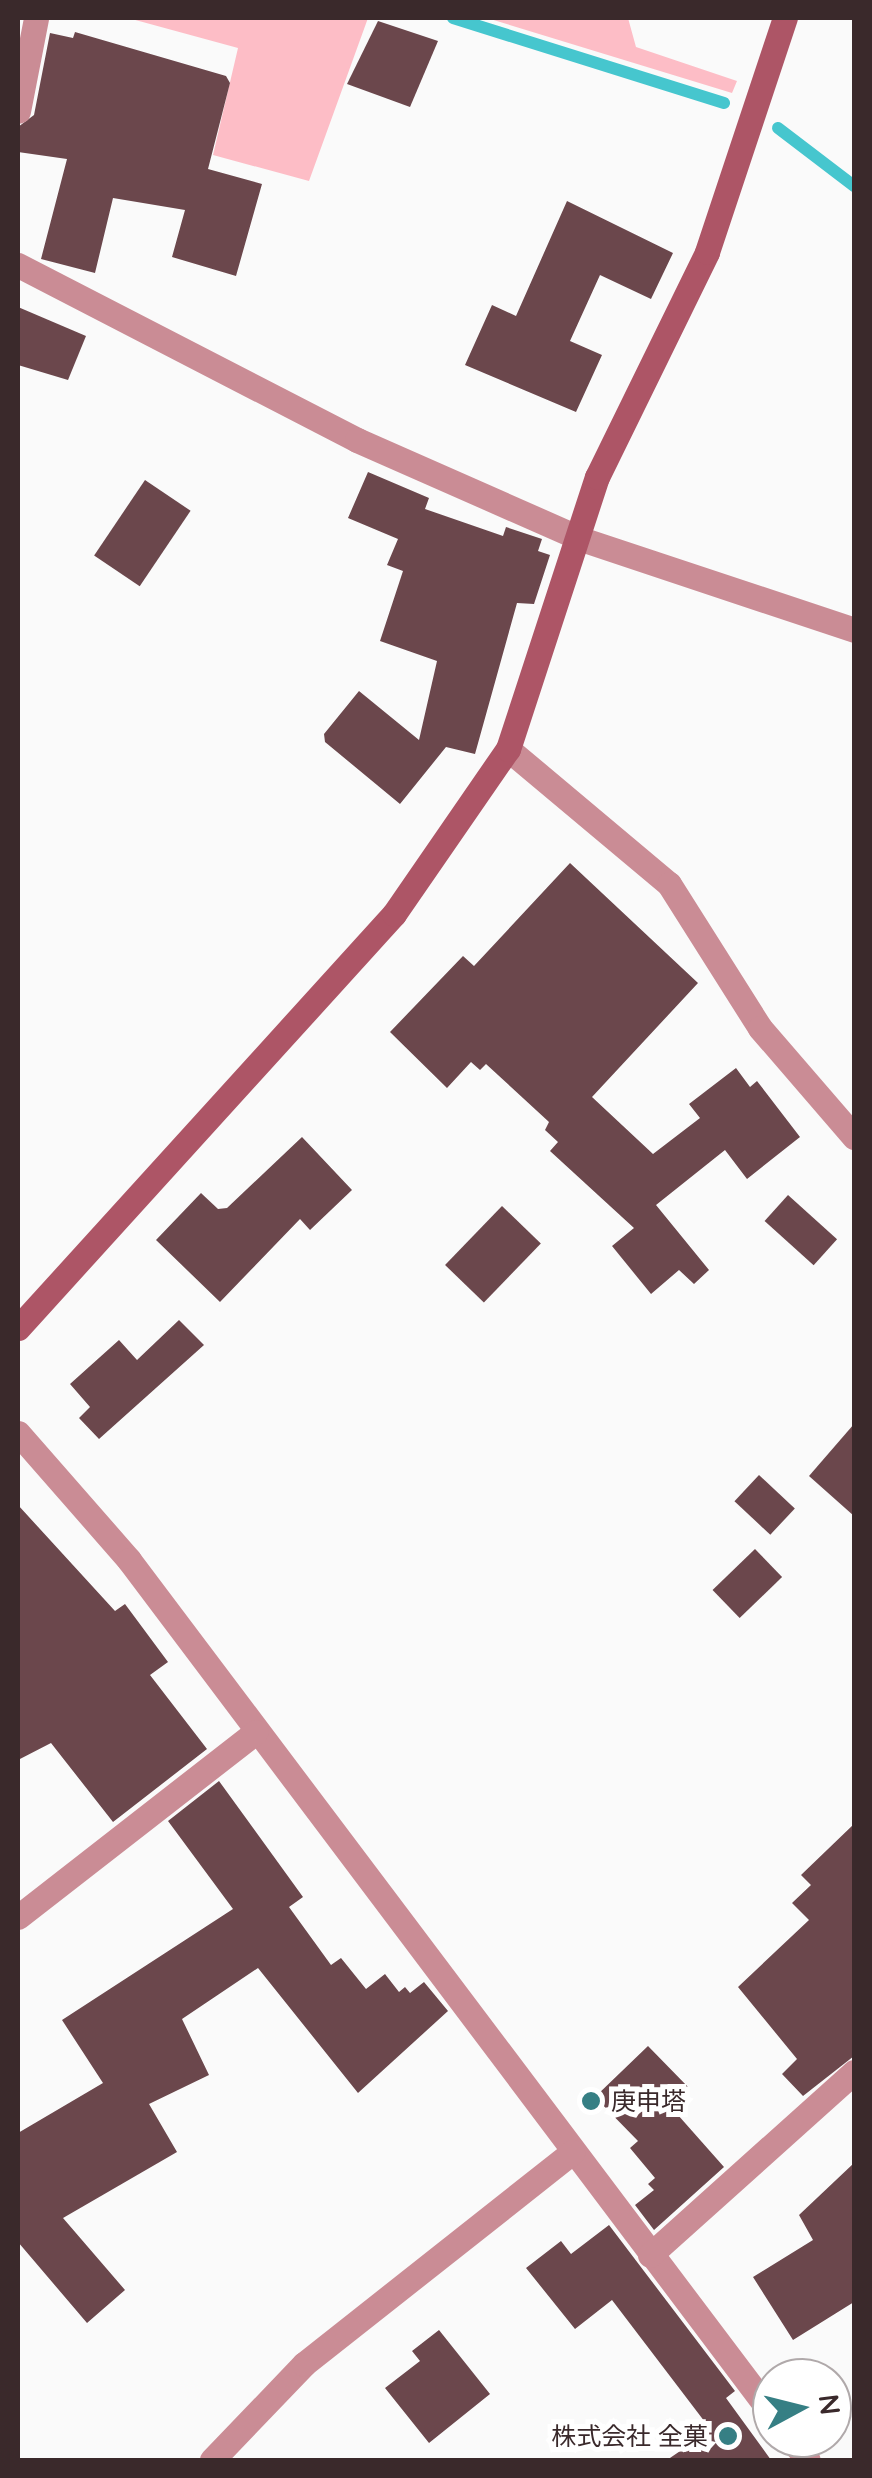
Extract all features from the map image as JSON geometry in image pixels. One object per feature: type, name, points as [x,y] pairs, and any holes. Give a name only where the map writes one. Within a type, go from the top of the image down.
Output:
[{"type":"street","points":[[18,111],[36,18]]},
{"type":"street","points":[[18,1328],[394,914],[508,750],[619,423],[718,223],[785,18]]},
{"type":"street","points":[[18,265],[357,440],[581,539],[854,630]]},
{"type":"street","points":[[508,750],[670,884],[760,1028],[854,1136]]},
{"type":"street","points":[[18,1433],[129,1560],[752,2388]]},
{"type":"street","points":[[18,1917],[256,1732]]},
{"type":"street","points":[[650,2255],[854,2072]]},
{"type":"street","points":[[212,2460],[304,2364],[572,2152]]},
{"type":"shaded area","points":[[128,18],[368,18],[309,181],[213,155],[238,48]]},
{"type":"shaded area","points":[[487,18],[628,18],[636,47],[737,81],[732,93]]},
{"type":"building","points":[[378,21],[438,41],[410,107],[347,84]]},
{"type":"building","points":[[75,32],[226,76],[230,83],[208,169],[262,184],[236,276],[172,257],[185,210],[113,198],[95,273],[41,259],[67,159],[18,152],[18,127],[34,115],[50,33],[73,38]]},
{"type":"building","points":[[567,201],[673,253],[651,299],[600,275],[570,341],[602,355],[576,412],[465,365],[492,305],[516,316]]},
{"type":"building","points":[[18,307],[86,336],[68,380],[18,365]]},
{"type":"building","points":[[368,472],[429,498],[425,509],[503,536],[506,527],[542,539],[538,551],[550,555],[534,604],[517,603],[475,754],[446,747],[400,804],[325,742],[324,734],[359,691],[419,740],[437,661],[380,641],[403,571],[387,565],[398,539],[348,518]]},
{"type":"building","points":[[145,480],[191,511],[140,586],[94,555]]},
{"type":"building","points":[[570,863],[698,983],[592,1097],[653,1154],[700,1118],[689,1104],[736,1068],[750,1087],[757,1081],[800,1137],[747,1179],[725,1150],[656,1205],[709,1270],[694,1284],[679,1270],[651,1294],[612,1246],[634,1228],[550,1151],[558,1142],[545,1130],[549,1122],[486,1064],[480,1070],[471,1062],[447,1088],[390,1032],[463,956],[474,966]]},
{"type":"building","points":[[302,1137],[352,1190],[310,1230],[300,1219],[220,1302],[156,1240],[201,1193],[218,1209],[227,1208]]},
{"type":"building","points":[[788,1195],[837,1239],[814,1265],[765,1221]]},
{"type":"building","points":[[502,1206],[541,1244],[484,1302],[445,1265]]},
{"type":"building","points":[[179,1320],[204,1345],[99,1439],[79,1418],[90,1407],[70,1384],[119,1340],[137,1360]]},
{"type":"building","points":[[854,1424],[854,1516],[809,1476]]},
{"type":"building","points":[[759,1475],[795,1508],[770,1535],[734,1501]]},
{"type":"building","points":[[18,1505],[115,1611],[125,1604],[168,1662],[150,1675],[207,1749],[113,1822],[51,1743],[18,1760]]},
{"type":"building","points":[[755,1549],[782,1577],[740,1618],[713,1590]]},
{"type":"building","points":[[219,1781],[303,1897],[289,1907],[331,1965],[341,1958],[366,1989],[385,1974],[399,1992],[405,1987],[410,1993],[424,1982],[448,2011],[358,2093],[258,1968],[182,2019],[209,2075],[149,2104],[177,2152],[63,2218],[125,2290],[87,2323],[18,2242],[18,2133],[103,2083],[62,2020],[233,1909],[168,1821]]},
{"type":"building","points":[[854,1824],[854,2056],[803,2096],[782,2074],[797,2059],[738,1987],[809,1920],[792,1903],[811,1885],[801,1875]]},
{"type":"building","points":[[648,2046],[689,2088],[670,2106],[724,2167],[654,2230],[635,2205],[654,2190],[648,2184],[655,2178],[630,2148],[638,2141],[595,2097]]},
{"type":"building","points":[[854,2163],[854,2302],[793,2340],[753,2277],[813,2240],[799,2215]]},
{"type":"building","points":[[609,2225],[735,2391],[726,2398],[752,2434],[752,2458],[771,2460],[667,2460],[711,2430],[612,2300],[575,2329],[526,2268],[561,2241],[571,2254]]},
{"type":"building","points":[[439,2330],[490,2394],[429,2443],[385,2388],[420,2361],[412,2351]]},
{"type":"waterway","points":[[453,18],[724,103]]},
{"type":"waterway","points":[[778,128],[854,186]]},
{"type":"place","name":"庚申塔","points":[[591,2101]]},
{"type":"place","name":"株式会社 全菓","points":[[728,2436]]}]
